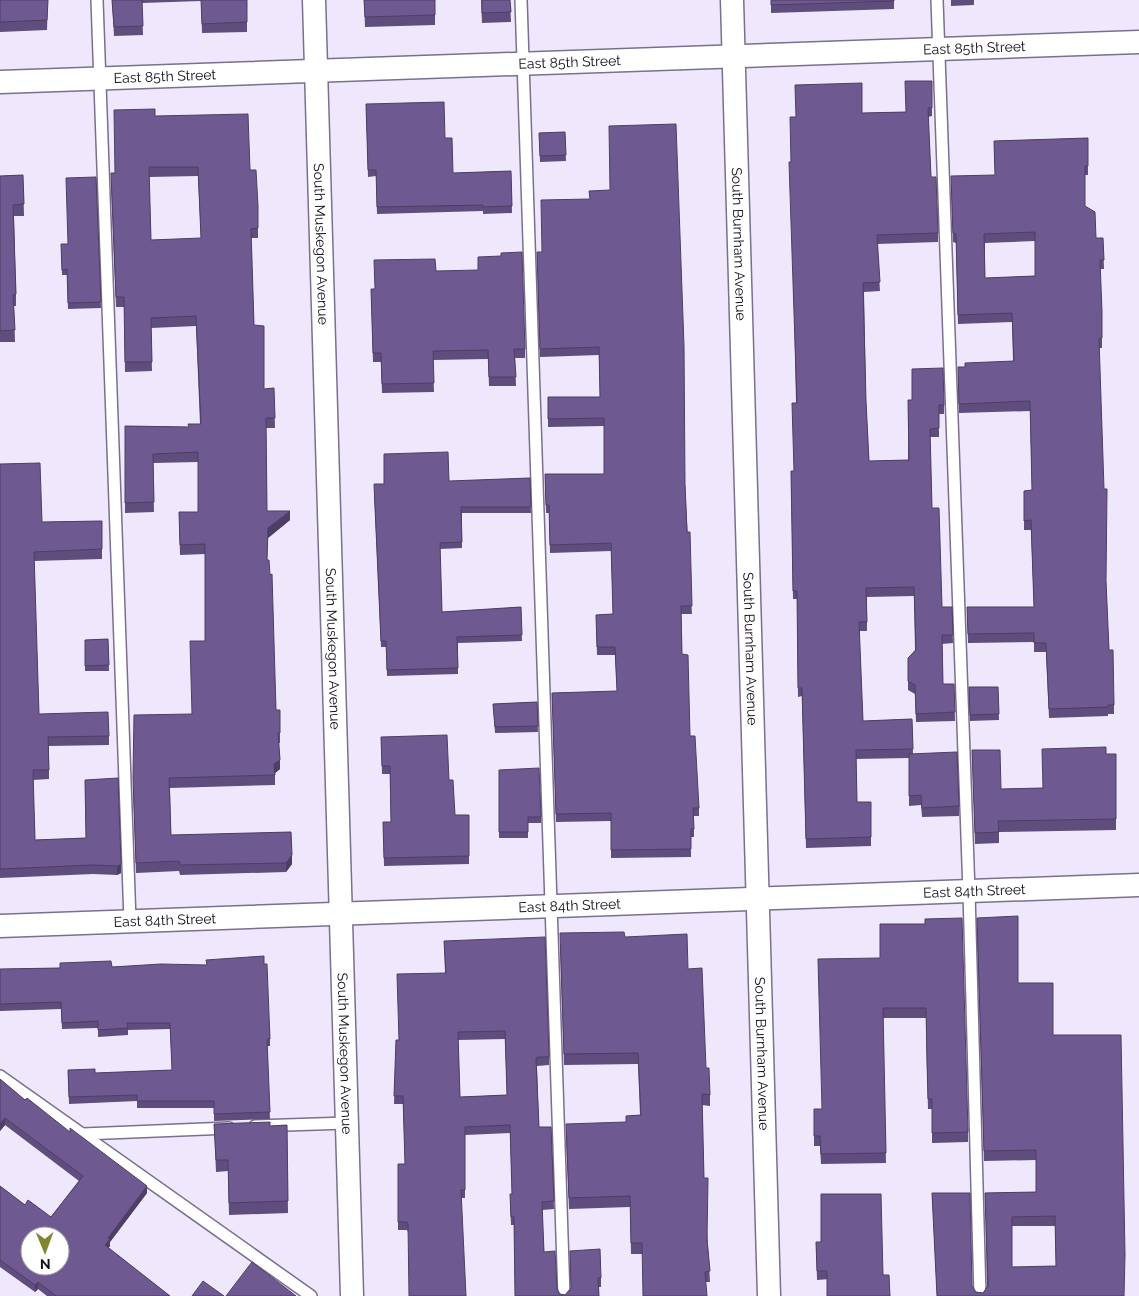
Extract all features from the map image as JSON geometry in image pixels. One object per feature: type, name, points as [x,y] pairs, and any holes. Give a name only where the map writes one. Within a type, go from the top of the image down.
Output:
[{"type":"street","name":"South Muskegon Avenue","points":[[314,0],[352,1296]]},
{"type":"street","name":"South Burnham Avenue","points":[[732,0],[769,1296]]},
{"type":"street","name":"East 85th Street","points":[[0,82],[1139,42]]},
{"type":"street","name":"East 84th Street","points":[[0,926],[1139,885]]},
{"type":"lane","points":[[97,0],[130,921]]},
{"type":"lane","points":[[521,0],[564,1296]]},
{"type":"lane","points":[[937,0],[969,892],[980,1296]]},
{"type":"lane","points":[[0,1076],[311,1296]]},
{"type":"lane","points":[[83,1134],[347,1123]]},
{"type":"building","points":[[0,0],[48,0],[47,20],[0,22]]},
{"type":"building","points":[[112,0],[142,0],[143,26],[114,27]]},
{"type":"building","points":[[201,0],[247,0],[247,22],[202,24]]},
{"type":"building","points":[[364,0],[435,0],[435,15],[365,17]]},
{"type":"building","points":[[482,0],[510,0],[511,12],[482,13]]},
{"type":"building","points":[[771,0],[894,0],[894,1],[771,5]]},
{"type":"building","points":[[905,81],[932,81],[932,108],[928,108],[931,177],[936,177],[938,233],[877,235],[880,282],[863,283],[869,461],[909,460],[908,400],[912,400],[912,369],[943,368],[944,405],[939,405],[939,428],[930,429],[932,508],[939,508],[942,607],[952,607],[953,635],[942,635],[943,684],[954,684],[955,712],[916,714],[915,685],[908,681],[908,658],[916,650],[914,587],[866,588],[867,622],[859,622],[863,721],[912,719],[913,749],[856,750],[857,802],[871,802],[871,837],[806,839],[802,688],[798,688],[797,591],[793,591],[791,471],[794,471],[792,403],[797,403],[789,162],[791,162],[790,117],[796,117],[795,85],[862,83],[862,113],[906,112]]},
{"type":"building","points":[[444,102],[445,138],[452,138],[453,173],[511,171],[512,206],[377,207],[376,170],[368,170],[366,104]]},
{"type":"building","points":[[155,109],[155,116],[248,114],[250,170],[256,170],[258,206],[258,228],[251,229],[254,325],[264,326],[264,389],[274,388],[275,418],[266,418],[267,511],[290,511],[268,528],[267,560],[269,560],[270,575],[272,574],[276,710],[280,710],[280,733],[278,733],[280,760],[274,764],[275,775],[169,778],[171,835],[291,832],[292,855],[286,863],[180,865],[179,861],[136,863],[133,778],[134,715],[192,714],[190,641],[205,641],[205,544],[180,545],[179,512],[198,512],[198,452],[153,454],[154,502],[125,503],[125,426],[189,427],[188,424],[201,424],[196,316],[151,318],[152,362],[125,362],[124,297],[116,297],[111,173],[115,173],[114,110]],"holes":[[[149,167],[198,167],[201,238],[151,240]]]},
{"type":"building","points":[[676,124],[684,346],[685,484],[687,532],[690,532],[692,606],[681,606],[682,654],[688,655],[690,736],[695,736],[699,808],[693,808],[694,829],[691,829],[691,849],[611,850],[611,813],[556,814],[552,693],[617,691],[615,647],[597,647],[596,615],[613,614],[611,543],[550,545],[549,505],[546,505],[545,474],[604,474],[604,418],[548,419],[548,397],[600,397],[599,347],[540,349],[537,252],[542,252],[541,200],[590,199],[589,191],[610,190],[609,126]]},
{"type":"building","points":[[565,132],[566,155],[540,156],[539,133]]},
{"type":"building","points":[[1088,138],[1088,166],[1085,166],[1085,206],[1095,212],[1096,238],[1103,238],[1104,260],[1100,260],[1102,338],[1099,339],[1104,489],[1107,489],[1106,581],[1109,650],[1113,650],[1114,705],[1108,705],[1108,707],[1049,709],[1046,643],[1034,643],[1034,633],[968,634],[967,607],[1034,607],[1031,520],[1024,521],[1024,491],[1032,490],[1030,401],[959,404],[958,367],[965,367],[965,363],[1014,361],[1012,313],[958,315],[956,234],[953,233],[951,176],[995,175],[994,141]],"holes":[[[1035,232],[1035,276],[985,278],[984,234]]]},
{"type":"building","points":[[23,175],[24,204],[13,205],[16,294],[13,295],[15,330],[0,331],[0,176]]},
{"type":"building","points":[[96,177],[101,302],[68,303],[67,269],[62,270],[61,244],[68,244],[66,178]]},
{"type":"building","points":[[522,252],[525,349],[514,349],[516,377],[489,377],[488,350],[433,351],[434,383],[382,384],[381,353],[373,353],[371,289],[375,289],[374,260],[435,259],[436,271],[478,270],[478,257],[501,256],[501,253]]},
{"type":"building","points":[[448,452],[449,481],[530,478],[531,507],[461,507],[462,542],[440,543],[442,612],[521,607],[522,635],[457,637],[458,668],[387,670],[386,641],[381,641],[374,484],[384,484],[384,454]]},
{"type":"building","points":[[40,463],[42,522],[102,521],[102,549],[34,552],[39,714],[108,712],[109,736],[48,737],[49,770],[33,770],[35,840],[86,838],[85,780],[118,778],[121,864],[117,866],[93,865],[0,869],[0,464]]},
{"type":"building","points":[[108,639],[109,665],[85,666],[85,640]]},
{"type":"building","points":[[969,687],[998,687],[999,714],[970,715]]},
{"type":"building","points":[[537,702],[538,726],[495,727],[493,704]]},
{"type":"building","points":[[447,735],[449,780],[453,780],[455,815],[469,815],[469,856],[384,858],[383,822],[391,822],[390,766],[382,766],[381,737]]},
{"type":"building","points":[[1106,747],[1106,754],[1116,754],[1116,819],[998,821],[999,832],[975,833],[972,750],[1000,750],[1001,789],[1043,788],[1042,749]]},
{"type":"building","points":[[957,752],[959,806],[922,808],[921,795],[909,796],[909,754]]},
{"type":"building","points":[[539,768],[541,817],[528,817],[528,832],[499,832],[499,770]]},
{"type":"building","points":[[1018,916],[1018,983],[1053,983],[1053,1035],[1121,1035],[1124,1296],[937,1296],[932,1193],[970,1193],[972,1286],[976,1292],[983,1293],[988,1286],[985,1193],[1036,1192],[1036,1150],[984,1151],[977,918]],"holes":[[[1055,1216],[1056,1266],[1012,1267],[1012,1217]]]},
{"type":"building","points":[[962,918],[968,1132],[932,1133],[932,1099],[928,1099],[926,1008],[883,1008],[886,1153],[821,1154],[820,1136],[814,1136],[814,1109],[822,1109],[818,959],[880,958],[880,924],[925,924],[925,919]]},
{"type":"building","points":[[624,932],[625,937],[687,934],[688,969],[702,968],[706,1068],[709,1068],[710,1095],[702,1094],[704,1178],[708,1178],[707,1239],[710,1271],[705,1272],[707,1296],[643,1296],[642,1243],[631,1243],[630,1196],[569,1198],[566,1124],[626,1122],[626,1116],[641,1115],[638,1053],[564,1054],[560,933]]},
{"type":"building","points":[[545,937],[549,1057],[537,1057],[536,1059],[539,1127],[551,1127],[554,1201],[542,1202],[544,1252],[555,1251],[557,1289],[560,1294],[565,1295],[571,1288],[570,1251],[600,1249],[601,1278],[598,1278],[599,1296],[515,1296],[514,1217],[511,1217],[510,1194],[512,1194],[510,1125],[465,1127],[465,1190],[461,1190],[466,1296],[409,1296],[408,1224],[407,1222],[398,1222],[398,1164],[405,1164],[403,1096],[394,1096],[396,1040],[399,1040],[397,974],[446,973],[444,941]],"holes":[[[505,1031],[507,1095],[460,1097],[458,1032]]]},
{"type":"building","points":[[264,956],[264,964],[267,964],[270,1039],[267,1039],[270,1112],[214,1114],[214,1101],[137,1101],[137,1095],[69,1097],[68,1070],[95,1069],[95,1073],[172,1070],[170,1023],[127,1023],[128,1028],[98,1030],[98,1021],[62,1023],[61,1002],[0,1004],[0,969],[60,968],[60,963],[111,961],[112,967],[161,964],[207,965],[206,960]]},
{"type":"building","points":[[0,1079],[25,1100],[27,1098],[70,1132],[70,1128],[147,1186],[108,1238],[110,1239],[105,1245],[170,1296],[56,1296],[38,1282],[35,1285],[22,1276],[70,1276],[70,1226],[20,1226],[20,1274],[0,1260],[0,1186],[25,1205],[28,1200],[51,1217],[83,1176],[5,1118],[0,1124]]},
{"type":"building","points":[[270,1122],[270,1126],[287,1125],[288,1201],[229,1203],[228,1160],[216,1160],[214,1124]]},
{"type":"building","points":[[821,1194],[881,1194],[883,1275],[889,1275],[890,1296],[827,1296],[827,1271],[817,1271],[816,1242],[821,1242]]},
{"type":"building","points":[[252,1262],[296,1296],[226,1296]]},
{"type":"building","points":[[203,1281],[224,1296],[192,1296]]}]
